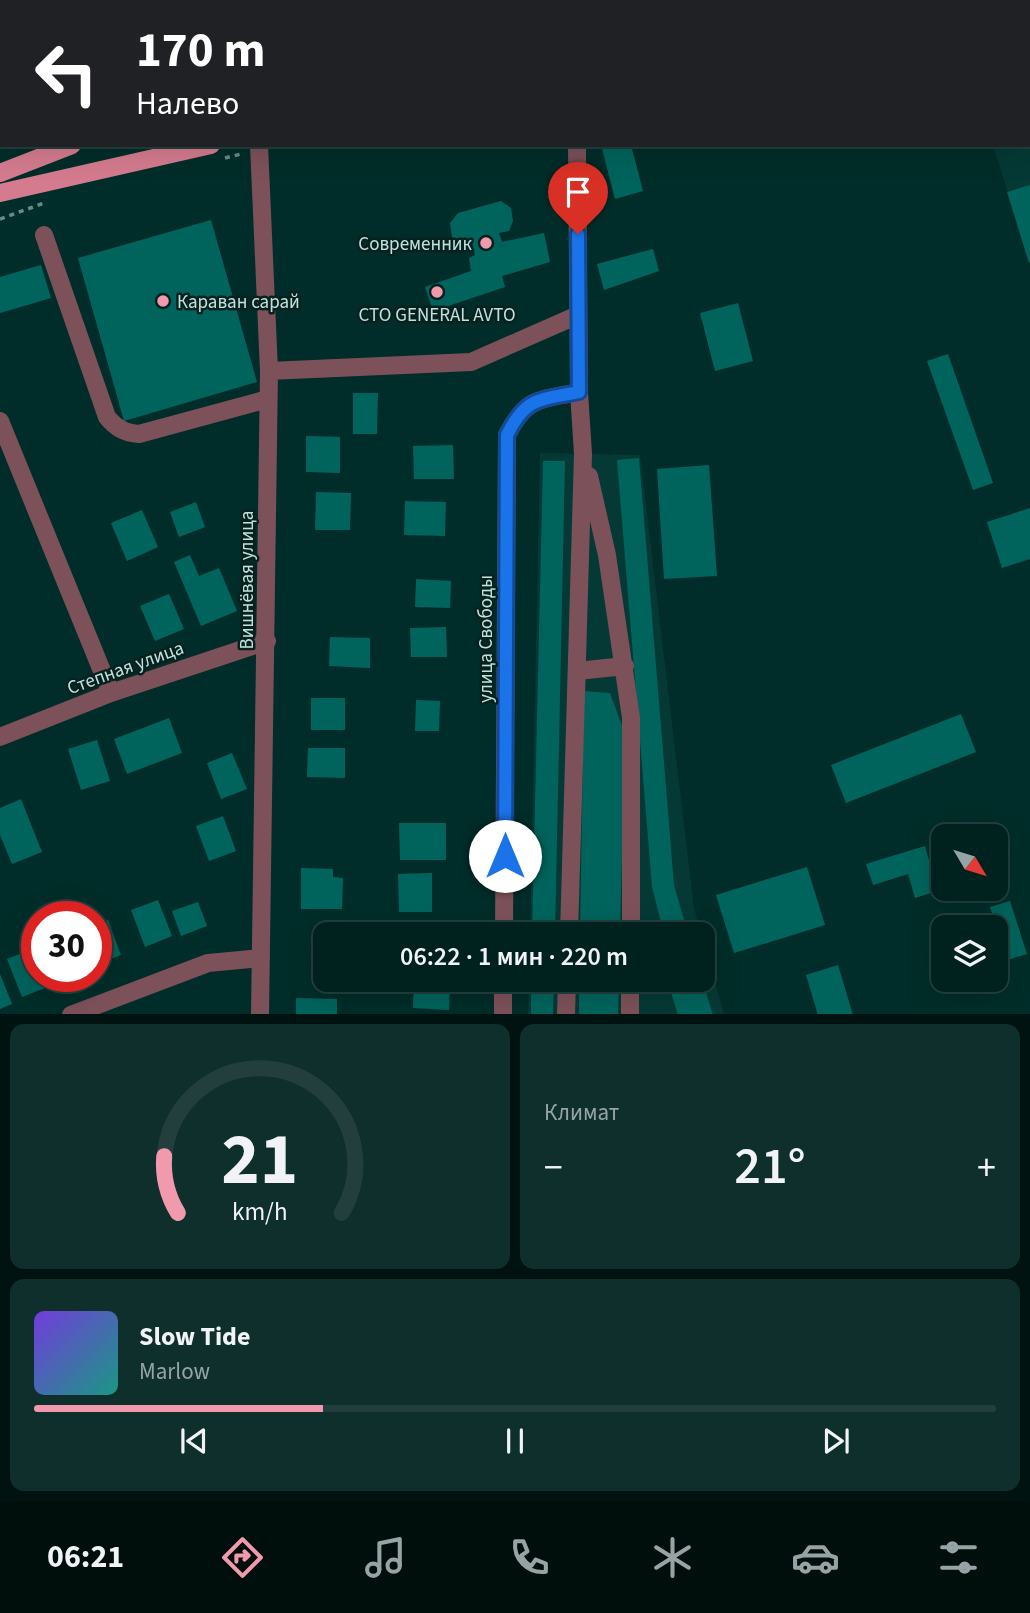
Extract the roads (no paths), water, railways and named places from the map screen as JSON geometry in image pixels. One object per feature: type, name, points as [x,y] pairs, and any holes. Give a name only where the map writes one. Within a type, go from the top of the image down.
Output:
[{"type":"main road","points":[[0,173],[67,147]]},
{"type":"main road","points":[[0,192],[202,147]]},
{"type":"street","name":"Вишнёвая улица","points":[[260,147],[269,371],[260,1014]]},
{"type":"street","points":[[569,922],[583,454],[579,392],[577,147]]},
{"type":"street","points":[[44,235],[107,417],[115,427],[128,433],[139,434],[268,399]]},
{"type":"street","points":[[269,371],[471,362],[578,315]]},
{"type":"street","name":"улица Свободы","points":[[503,922],[507,435],[517,413],[531,401],[579,392]]},
{"type":"street","points":[[0,421],[111,693]]},
{"type":"street","points":[[583,454],[607,555],[631,718],[631,922]]},
{"type":"street","name":"Степная улица","points":[[0,737],[111,693],[267,641]]},
{"type":"street","points":[[577,671],[625,666]]},
{"type":"street","points":[[71,1014],[208,963],[261,958]]},
{"type":"street","points":[[503,992],[503,1014]]},
{"type":"street","points":[[566,1014],[567,992]]},
{"type":"street","points":[[630,992],[630,1014]]},
{"type":"place","name":"Современник","points":[[486,243]]},
{"type":"place","name":"СТО GENERAL AVTO","points":[[437,292]]},
{"type":"place","name":"Караван сарай","points":[[163,301]]}]
